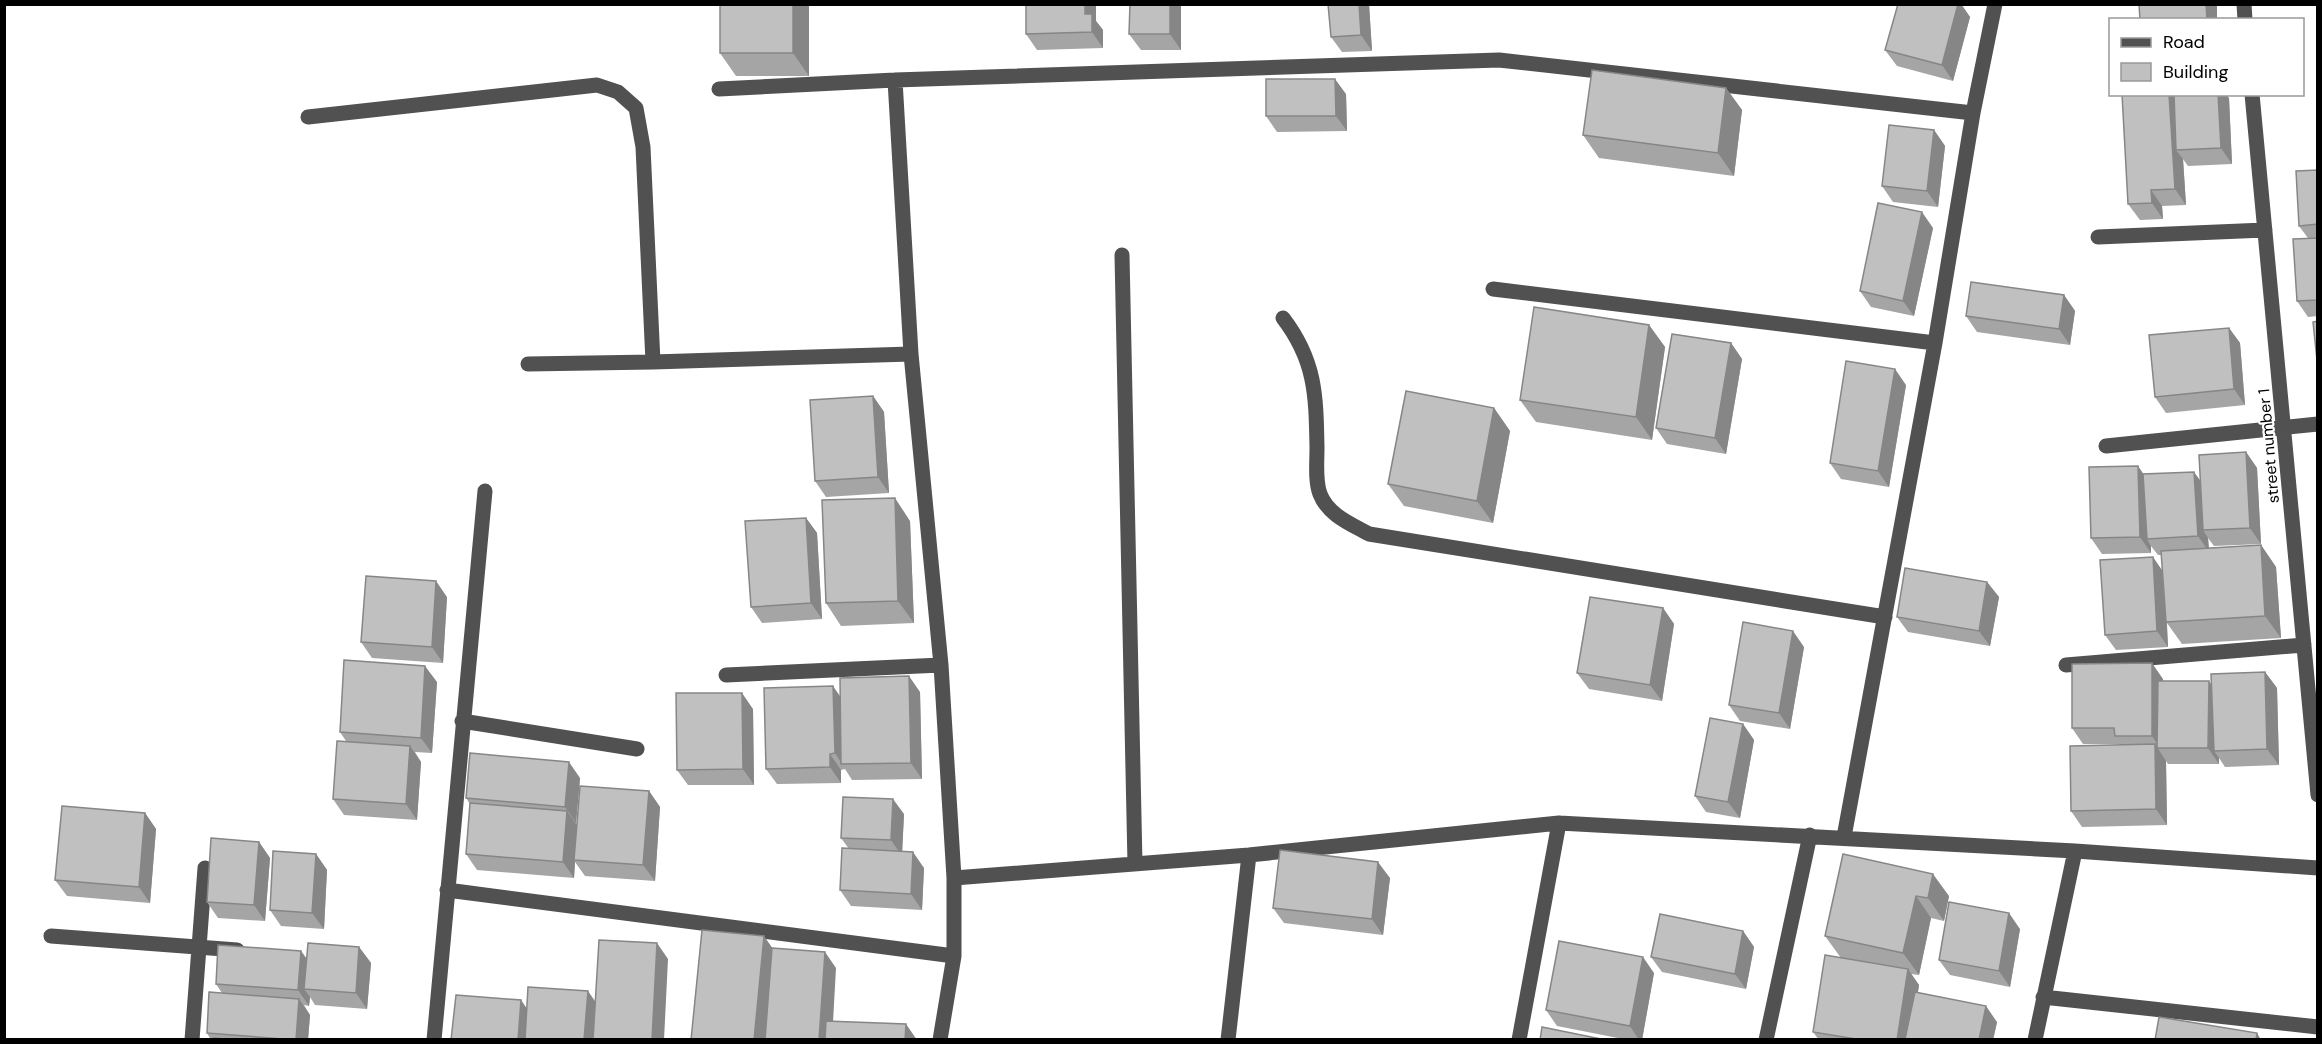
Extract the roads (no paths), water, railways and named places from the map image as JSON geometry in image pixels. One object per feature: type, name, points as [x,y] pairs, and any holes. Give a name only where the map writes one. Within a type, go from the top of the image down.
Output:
[{"type":"street","points":[[1844,837],[1935,343],[1973,113],[1995,4]]},
{"type":"street","points":[[719,89],[895,80],[1499,60],[1973,113]]},
{"type":"street","points":[[895,80],[911,354],[941,665],[954,878],[954,956],[940,1040]]},
{"type":"street","points":[[308,117],[597,85],[618,92],[636,108],[643,147],[652,363]]},
{"type":"street","name":"street number 1","points":[[2252,96],[2318,795]]},
{"type":"street","points":[[2098,237],[2265,230]]},
{"type":"street","points":[[1122,255],[1136,864]]},
{"type":"street","points":[[1493,289],[1935,343]]},
{"type":"street","points":[[1283,318],[1298,338],[1310,366],[1316,403],[1317,476],[1320,495],[1336,516],[1369,534],[1885,617]]},
{"type":"street","points":[[528,364],[652,363],[911,354]]},
{"type":"street","points":[[2106,446],[2318,424]]},
{"type":"street","points":[[434,1040],[485,491]]},
{"type":"street","points":[[2066,665],[2304,645]]},
{"type":"street","points":[[726,675],[941,665]]},
{"type":"street","points":[[462,721],[637,748]]},
{"type":"street","points":[[954,878],[1249,855],[1559,823],[1844,837],[2318,868]]},
{"type":"street","points":[[1519,1040],[1559,823]]},
{"type":"street","points":[[1766,1040],[1810,835]]},
{"type":"street","points":[[2035,1040],[2075,851]]},
{"type":"street","points":[[1228,1040],[1249,855]]},
{"type":"street","points":[[192,1040],[205,868]]},
{"type":"street","points":[[447,890],[954,956]]},
{"type":"street","points":[[51,936],[257,952]]},
{"type":"street","points":[[2043,997],[2310,1031]]}]
